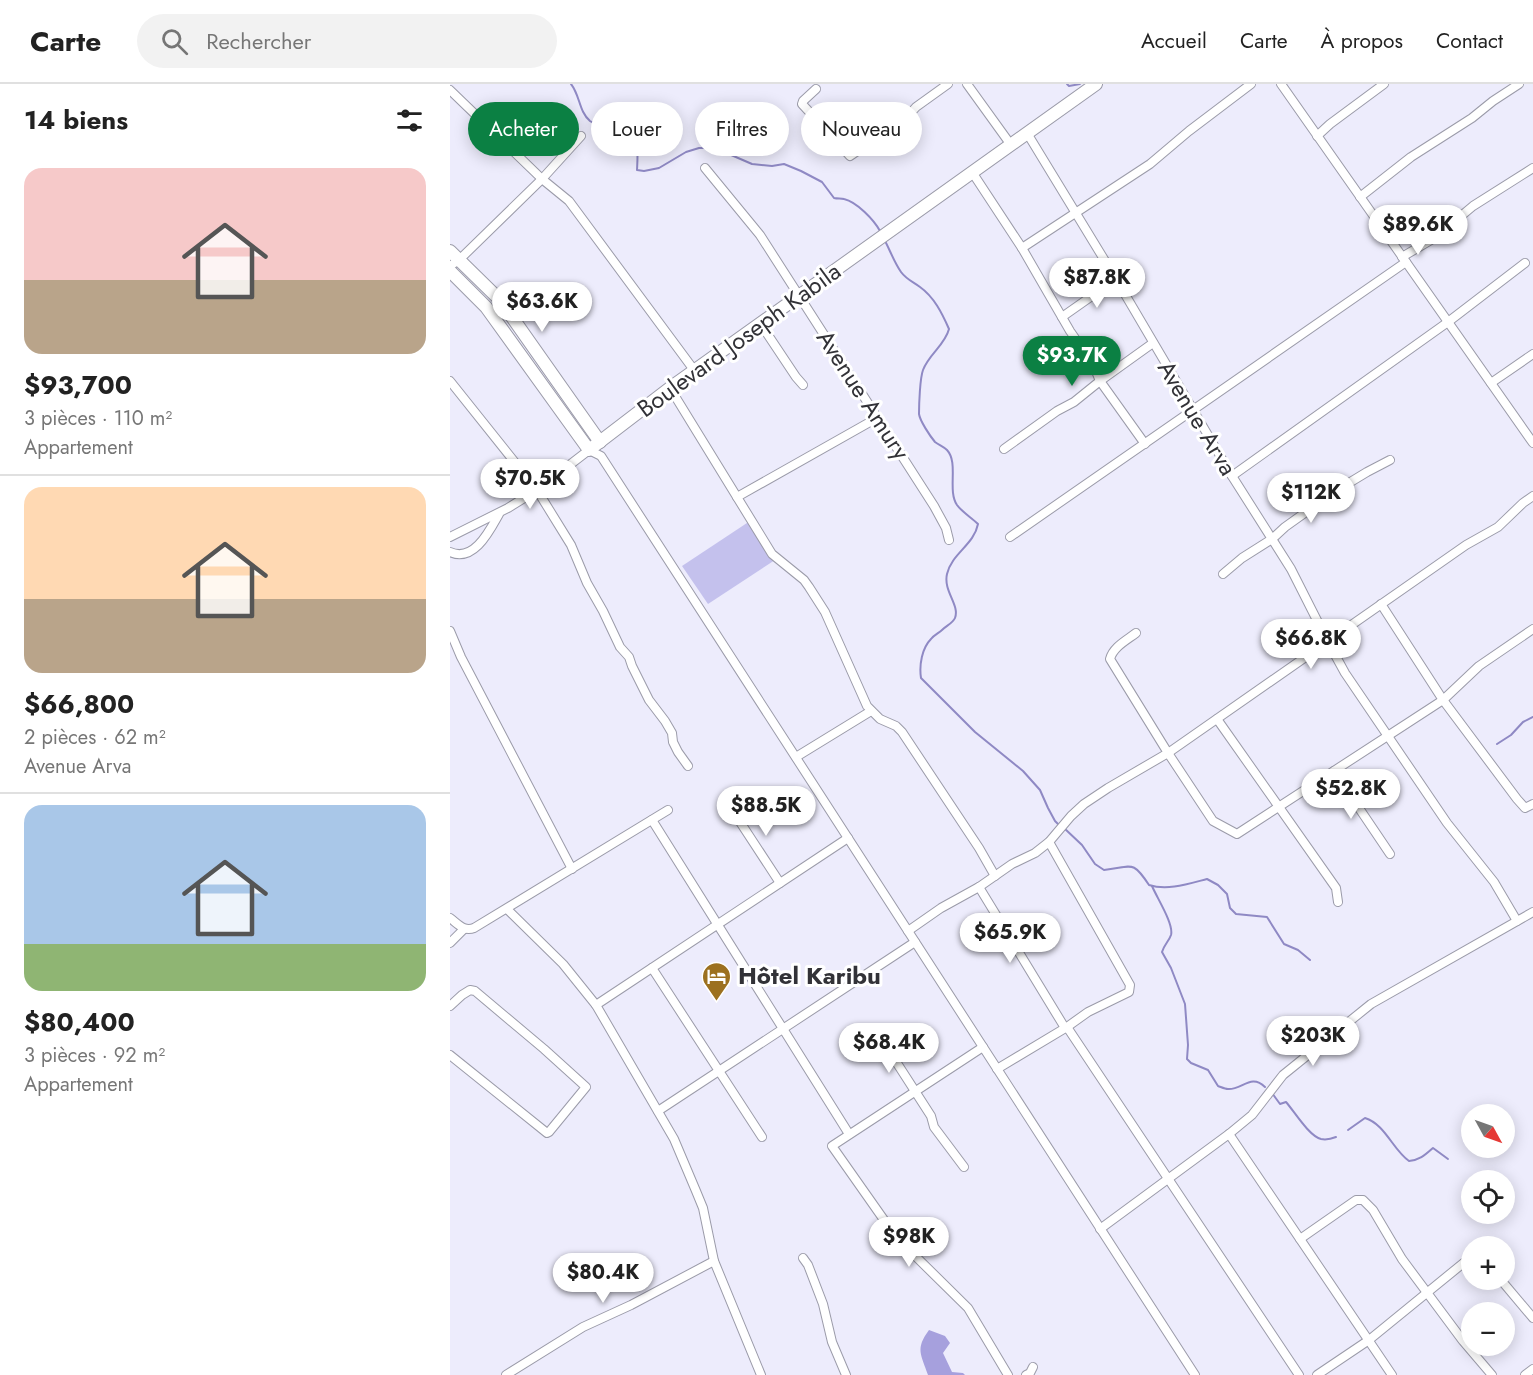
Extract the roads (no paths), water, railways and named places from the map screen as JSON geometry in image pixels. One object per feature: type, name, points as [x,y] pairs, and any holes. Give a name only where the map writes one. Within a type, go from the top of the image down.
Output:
[{"type":"street","points":[[816,89],[802,104],[850,156],[907,117],[916,106],[948,84]]},
{"type":"street","points":[[967,84],[1011,145]]},
{"type":"street","name":"Boulevard Joseph Kabila","points":[[595,453],[600,442],[694,370],[1096,84]]},
{"type":"street","points":[[1022,248],[1150,164],[1251,84]]},
{"type":"street","points":[[1281,84],[1533,443]]},
{"type":"street","points":[[1317,136],[1384,84]]},
{"type":"street","points":[[1360,196],[1411,157],[1472,118],[1499,96],[1519,84]]},
{"type":"street","points":[[450,90],[577,210],[694,370]]},
{"type":"street","name":"Avenue Arva","points":[[1027,133],[1192,410],[1291,569],[1345,673],[1447,823],[1494,882],[1517,921]]},
{"type":"street","points":[[455,263],[542,179],[581,136]]},
{"type":"street","name":"Avenue Amury","points":[[705,168],[759,235],[934,506],[946,528],[949,540]]},
{"type":"street","points":[[1010,537],[1436,237],[1473,206],[1533,168]]},
{"type":"street","points":[[972,172],[1022,248],[1062,317],[1093,364],[1100,381],[1144,444]]},
{"type":"street","points":[[450,251],[455,263],[500,300],[600,442]]},
{"type":"street","points":[[1232,476],[1448,322],[1525,263]]},
{"type":"street","points":[[450,271],[486,307],[595,453],[796,757],[1194,1375]]},
{"type":"street","points":[[1062,317],[1116,279]]},
{"type":"street","points":[[760,323],[803,386]]},
{"type":"street","points":[[1004,449],[1057,411],[1074,402],[1153,343]]},
{"type":"street","points":[[1491,384],[1533,354]]},
{"type":"street","points":[[450,381],[537,490],[571,545],[587,583],[620,647],[629,657],[650,700],[672,733],[678,752],[688,766]]},
{"type":"street","points":[[670,388],[772,554],[810,587],[825,612],[867,706],[885,722],[896,726],[902,732],[995,876]]},
{"type":"street","points":[[737,497],[878,418]]},
{"type":"street","points":[[450,537],[499,513],[595,453]]},
{"type":"street","points":[[1223,574],[1334,492],[1390,460]]},
{"type":"street","points":[[908,931],[1012,864],[1035,853],[1092,798],[1168,753],[1466,545],[1498,527],[1533,496]]},
{"type":"street","points":[[450,552],[456,555],[466,553],[481,544],[499,513]]},
{"type":"street","points":[[1381,604],[1443,700],[1524,807],[1527,808],[1533,804]]},
{"type":"street","points":[[1136,633],[1116,649],[1110,658],[1213,821],[1237,834],[1443,700],[1479,666],[1533,629]]},
{"type":"street","points":[[450,631],[461,657],[572,869]]},
{"type":"street","points":[[796,757],[871,711]]},
{"type":"street","points":[[1217,719],[1336,888],[1338,902]]},
{"type":"street","points":[[1334,771],[1390,854]]},
{"type":"street","points":[[729,805],[780,883]]},
{"type":"street","points":[[450,918],[464,929],[474,928],[668,810]]},
{"type":"street","points":[[652,820],[849,1134]]},
{"type":"street","points":[[596,1005],[848,838]]},
{"type":"street","points":[[997,1069],[1066,1028],[1088,1012],[1129,992],[1131,987],[1048,842]]},
{"type":"street","points":[[979,887],[1066,1028],[1299,1375]]},
{"type":"street","points":[[507,909],[563,964],[596,1005],[674,1139],[696,1191],[714,1261],[761,1375]]},
{"type":"street","points":[[1100,1229],[1252,1115],[1283,1075],[1371,1004],[1533,912]]},
{"type":"street","points":[[450,944],[464,929]]},
{"type":"street","points":[[658,1111],[915,942]]},
{"type":"street","points":[[652,968],[762,1137]]},
{"type":"street","points":[[450,1006],[470,990],[475,991],[586,1088],[546,1133],[450,1054]]},
{"type":"street","points":[[884,1043],[932,1118],[934,1127],[964,1167]]},
{"type":"street","points":[[983,1047],[832,1146],[896,1237],[968,1308],[1008,1375]]},
{"type":"street","points":[[1229,1134],[1392,1375]]},
{"type":"street","points":[[1300,1239],[1356,1200],[1364,1200],[1373,1210],[1402,1259],[1463,1341],[1492,1375]]},
{"type":"street","points":[[803,1258],[823,1304],[832,1342],[846,1375]]},
{"type":"street","points":[[506,1375],[583,1327],[631,1305],[714,1261]]},
{"type":"street","points":[[1317,1375],[1369,1340],[1461,1265]]},
{"type":"street","points":[[1509,1290],[1533,1318]]},
{"type":"street","points":[[1026,1375],[1034,1366]]},
{"type":"street","points":[[1525,1375],[1533,1369]]},
{"type":"waterway","points":[[571,84],[590,121],[598,125],[622,124],[633,132],[638,154],[637,170],[659,168],[686,152],[699,148],[715,148],[752,164],[772,166],[784,164],[822,182],[834,198],[844,199],[860,208],[880,231]]},
{"type":"waterway","points":[[1067,84],[1069,86],[1080,84]]},
{"type":"waterway","points":[[884,239],[901,272],[933,300],[949,329],[923,370],[919,414],[935,442],[947,450],[950,455],[953,469],[953,492],[957,505],[978,524],[972,538],[953,560],[947,574],[947,586],[955,608],[955,618],[925,647],[920,668],[921,678],[975,732],[1023,771],[1040,790],[1059,825]]},
{"type":"waterway","points":[[1497,744],[1511,735],[1523,722],[1533,717]]},
{"type":"waterway","points":[[1064,828],[1082,845],[1095,864],[1104,870],[1135,868],[1149,885],[1156,887],[1178,886],[1207,879],[1227,894],[1230,908],[1236,914],[1267,917],[1284,944],[1298,950],[1310,960]]},
{"type":"waterway","points":[[1152,886],[1168,918],[1171,930],[1171,935],[1162,952],[1185,1004],[1187,1059],[1208,1070],[1218,1086],[1223,1088],[1233,1089],[1251,1082],[1260,1083],[1265,1087]]},
{"type":"waterway","points":[[1272,1093],[1280,1104],[1286,1102],[1316,1137],[1321,1139],[1336,1137]]},
{"type":"waterway","points":[[1348,1130],[1365,1118],[1378,1126],[1409,1161],[1425,1155],[1433,1148],[1448,1159]]},
{"type":"place","name":"Hôtel Karibu","points":[[717,1002]]}]
